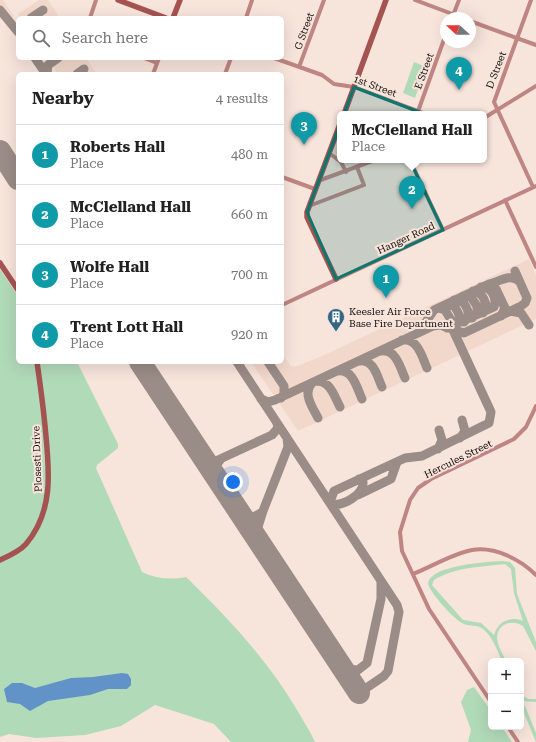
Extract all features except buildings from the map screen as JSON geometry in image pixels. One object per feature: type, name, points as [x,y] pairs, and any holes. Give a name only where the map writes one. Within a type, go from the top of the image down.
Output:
[{"type":"street","points":[[91,16],[96,0]]},
{"type":"street","points":[[118,0],[161,16]]},
{"type":"street","points":[[174,16],[180,0]]},
{"type":"street","points":[[247,16],[252,0]]},
{"type":"street","name":"G Street","points":[[299,67],[324,0]]},
{"type":"street","points":[[345,111],[386,0]]},
{"type":"street","points":[[415,0],[444,12]]},
{"type":"street","points":[[454,12],[459,0]]},
{"type":"street","name":"D Street","points":[[531,0],[494,97],[494,102],[497,112],[534,186]]},
{"type":"street","points":[[476,22],[536,45]]},
{"type":"street","name":"E Street","points":[[417,111],[441,48]]},
{"type":"street","points":[[149,60],[157,63]]},
{"type":"street","points":[[154,72],[158,60]]},
{"type":"street","points":[[226,72],[230,60]]},
{"type":"street","name":"1st Street","points":[[280,60],[322,76],[334,84],[354,87],[414,111]]},
{"type":"street","points":[[487,117],[497,112],[536,86]]},
{"type":"street","points":[[336,279],[307,217],[309,206],[337,132]]},
{"type":"street","points":[[329,154],[337,159]]},
{"type":"street","points":[[342,163],[346,172]]},
{"type":"street","points":[[318,182],[367,163]]},
{"type":"street","points":[[411,163],[443,230]]},
{"type":"street","points":[[309,206],[364,185],[357,167]]},
{"type":"street","points":[[284,178],[315,190]]},
{"type":"street","name":"Hanger Road","points":[[284,303],[443,230],[534,186]]},
{"type":"street","points":[[505,200],[536,266]]},
{"type":"street","points":[[0,263],[16,287]]},
{"type":"street","name":"Plosesti Drive","points":[[0,560],[26,545],[41,519],[47,497],[49,475],[37,364]]},
{"type":"street","name":"Hercules Street","points":[[488,698],[429,609],[402,551],[400,538],[401,524],[414,494],[422,484],[514,439],[526,427],[536,406]]},
{"type":"street","points":[[413,574],[464,552],[482,549],[514,559],[536,575]]},
{"type":"street","points":[[510,730],[518,742]]},
{"type":"highlighted area","points":[[354,87],[461,128],[404,148],[443,230],[336,279],[307,212]]},
{"type":"shaded area","points":[[0,0],[3,0],[14,16],[5,22],[0,16]]},
{"type":"shaded area","points":[[39,0],[48,0],[59,16],[19,16],[18,14]]},
{"type":"shaded area","points":[[48,60],[87,60],[96,72],[57,72]]},
{"type":"shaded area","points":[[529,259],[536,275],[536,319],[298,431],[252,364],[284,364],[284,356],[290,365],[294,367],[320,357]]},
{"type":"green space","points":[[414,62],[426,67],[415,98],[403,93]]},
{"type":"green space","points":[[0,269],[16,293],[16,364],[78,364],[118,444],[118,448],[97,465],[96,468],[142,572],[164,578],[186,577],[232,624],[260,656],[285,691],[315,742],[231,742],[214,724],[155,705],[121,726],[85,735],[36,738],[9,734],[0,737]]},
{"type":"green space","points":[[502,561],[510,562],[515,568],[517,594],[536,642],[536,651],[523,626],[511,623],[500,628],[498,632],[497,640],[505,658],[501,658],[489,636],[481,627],[458,621],[437,599],[428,583],[432,577],[449,568]],"holes":[[[505,564],[511,569],[514,593],[523,621],[514,619],[505,621],[498,626],[494,635],[481,623],[463,620],[432,585],[434,580],[450,572]]]},
{"type":"green space","points":[[474,687],[488,707],[488,730],[504,730],[512,742],[468,742],[471,730],[461,702],[467,690]]},
{"type":"green space","points":[[524,696],[528,699],[536,699],[536,702],[524,701]]},
{"type":"green space","points":[[524,703],[536,733],[536,742],[524,713]]},
{"type":"water","points":[[122,673],[128,674],[131,679],[131,685],[127,689],[108,689],[90,695],[48,701],[30,711],[20,704],[7,702],[4,689],[12,683],[22,683],[35,688],[71,678]]},
{"type":"taxiway","points":[[0,10],[16,30]]},
{"type":"taxiway","points":[[34,16],[43,10]]},
{"type":"taxiway","points":[[36,60],[45,72]]},
{"type":"taxiway","points":[[47,72],[48,65],[55,60]]},
{"type":"taxiway","points":[[80,72],[84,69]]},
{"type":"taxiway","points":[[261,399],[268,402],[275,400],[433,326],[440,325],[464,333],[521,306],[525,303],[527,298],[515,271]]},
{"type":"taxiway","points":[[419,332],[434,310],[505,278],[513,278],[520,282]]},
{"type":"taxiway","points":[[447,328],[494,307],[495,300],[493,294],[485,287],[481,287]]},
{"type":"taxiway","points":[[496,289],[505,308],[501,316]]},
{"type":"taxiway","points":[[473,291],[482,295],[486,305],[483,313]]},
{"type":"taxiway","points":[[463,296],[471,297],[477,306],[477,312],[472,318]]},
{"type":"taxiway","points":[[454,300],[463,302],[466,307],[468,317],[464,322]]},
{"type":"taxiway","points":[[447,304],[454,306],[458,314],[459,320],[456,325]]},
{"type":"taxiway","points":[[439,308],[445,310],[451,320],[449,327],[445,327]]},
{"type":"taxiway","points":[[510,311],[521,313],[529,325]]},
{"type":"taxiway","points":[[330,502],[334,491],[405,458],[422,456],[489,423],[491,412],[453,330]]},
{"type":"taxiway","points":[[402,340],[407,340],[416,345],[427,368]]},
{"type":"taxiway","points":[[381,351],[386,351],[394,356],[405,378]]},
{"type":"taxiway","points":[[359,361],[364,361],[372,365],[382,387]]},
{"type":"taxiway","points":[[238,364],[397,605],[399,612],[388,671],[384,676],[359,693]]},
{"type":"taxiway","points":[[269,364],[284,386],[284,394],[281,398]]},
{"type":"taxiway","points":[[338,371],[343,371],[351,376],[362,399]]},
{"type":"taxiway","points":[[316,381],[329,386],[340,407]]},
{"type":"taxiway","points":[[312,383],[309,387],[308,396],[318,418]]},
{"type":"taxiway","points":[[460,438],[465,431],[462,420]]},
{"type":"taxiway","points":[[204,458],[210,462],[218,460],[272,435],[278,428],[277,423]]},
{"type":"taxiway","points":[[438,449],[442,440],[439,430]]},
{"type":"taxiway","points":[[238,512],[245,515],[254,516],[263,511],[288,447],[287,438]]},
{"type":"taxiway","points":[[216,477],[217,464],[221,459]]},
{"type":"taxiway","points":[[358,495],[391,479],[397,462]]},
{"type":"taxiway","points":[[331,504],[341,504],[352,499],[362,487],[363,482],[359,479]]},
{"type":"taxiway","points":[[260,544],[258,527],[263,511]]},
{"type":"taxiway","points":[[341,665],[346,669],[358,670],[367,663],[381,599],[381,582]]},
{"type":"runway","points":[[0,151],[16,176]]},
{"type":"runway","points":[[141,364],[359,693]]},
{"type":"place","name":"Trent Lott Hall","points":[[459,90]]},
{"type":"place","name":"Wolfe Hall","points":[[304,145]]},
{"type":"place","name":"McClelland Hall","points":[[412,209]]},
{"type":"place","name":"Roberts Hall","points":[[386,298]]},
{"type":"place","name":"Keesler Air Force Base Fire Department","points":[[336,332]]}]
